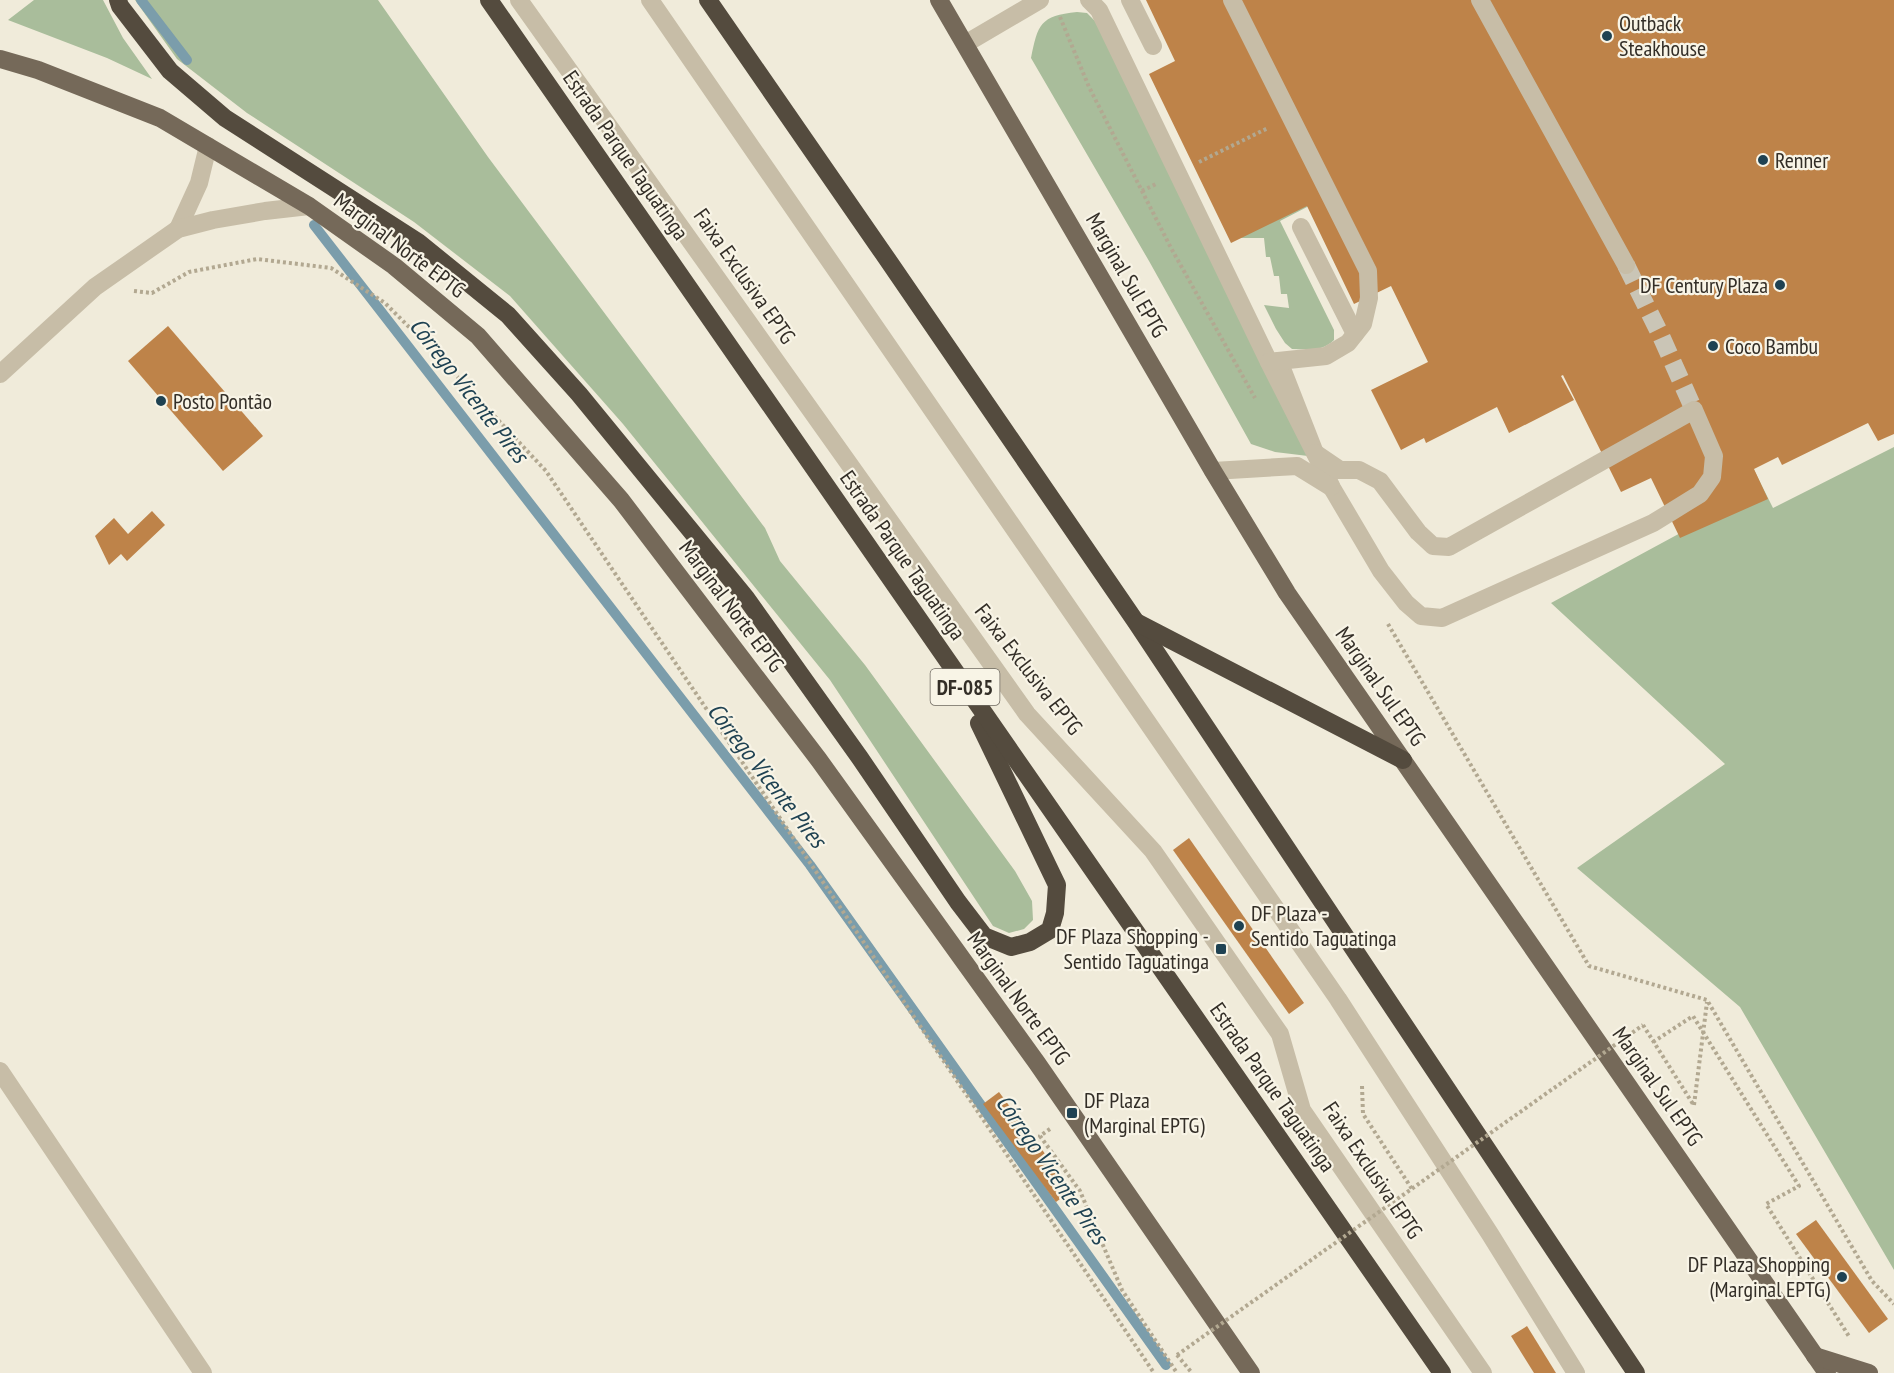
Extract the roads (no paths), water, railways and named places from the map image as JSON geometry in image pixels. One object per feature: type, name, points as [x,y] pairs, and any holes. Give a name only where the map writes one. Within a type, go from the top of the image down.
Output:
[{"type":"highway","points":[[118,0],[120,6],[170,71],[225,118],[418,242],[508,315],[579,394],[746,598],[984,936],[1011,947],[1030,942],[1050,930],[1055,913],[1057,885],[957,675]]},
{"type":"highway","name":"Estrada Parque Taguatinga","points":[[489,0],[1442,1373]]},
{"type":"highway","points":[[708,0],[1136,622],[1636,1373]]},
{"type":"highway","points":[[1136,622],[1403,760]]},
{"type":"main road","name":"Marginal Sul EPTG","points":[[939,0],[1213,471],[1287,593],[1827,1373]]},
{"type":"main road","name":"Marginal Norte EPTG","points":[[0,59],[38,70],[160,118],[309,206],[394,266],[478,336],[621,500],[819,760],[1072,1113],[1251,1373]]},
{"type":"main road","points":[[1815,1356],[1869,1373]]},
{"type":"street","name":"Faixa Exclusiva EPTG","points":[[519,0],[1027,714],[1153,851],[1280,1034],[1302,1110],[1483,1373]]},
{"type":"street","points":[[650,0],[1338,999],[1490,1234],[1576,1373]]},
{"type":"street","points":[[965,44],[1040,0]]},
{"type":"street","points":[[1089,0],[1099,10],[1274,362],[1315,453],[1332,488],[1381,571],[1406,603],[1421,616],[1442,618],[1653,523],[1700,494],[1712,477],[1714,456],[1694,410],[1449,547],[1433,546],[1418,532],[1380,481],[1359,470],[1340,470],[1315,453]]},
{"type":"street","points":[[1130,0],[1153,46]]},
{"type":"street","points":[[1232,0],[1368,272],[1369,298],[1363,324],[1348,343],[1326,356],[1274,362]]},
{"type":"street","points":[[1480,0],[1626,265]]},
{"type":"street","points":[[178,229],[199,183],[208,146]]},
{"type":"street","points":[[0,374],[95,287],[178,229],[213,220],[309,206]]},
{"type":"street","points":[[1300,227],[1355,334]]},
{"type":"street","points":[[1213,471],[1297,466],[1332,488]]},
{"type":"street","points":[[0,1071],[198,1371]]},
{"type":"waterway","name":"Córrego Vicente Pires","points":[[141,0],[187,60]]},
{"type":"waterway","name":"Córrego Vicente Pires","points":[[314,225],[810,865],[1166,1365]]},
{"type":"tunnel","points":[[1626,265],[1694,410]]},
{"type":"place","name":"Outback Steakhouse","points":[[1607,36]]},
{"type":"place","name":"Renner","points":[[1763,160]]},
{"type":"place","name":"DF Century Plaza","points":[[1780,285]]},
{"type":"place","name":"Coco Bambu","points":[[1713,346]]},
{"type":"place","name":"Posto Pontão","points":[[161,401]]},
{"type":"place","name":"DF Plaza - Sentido Taguatinga","points":[[1239,926]]},
{"type":"place","name":"DF Plaza Shopping - Sentido Taguatinga","points":[[1221,949]]},
{"type":"place","name":"DF Plaza (Marginal EPTG)","points":[[1072,1113]]},
{"type":"place","name":"DF Plaza Shopping (Marginal EPTG)","points":[[1842,1277]]}]
